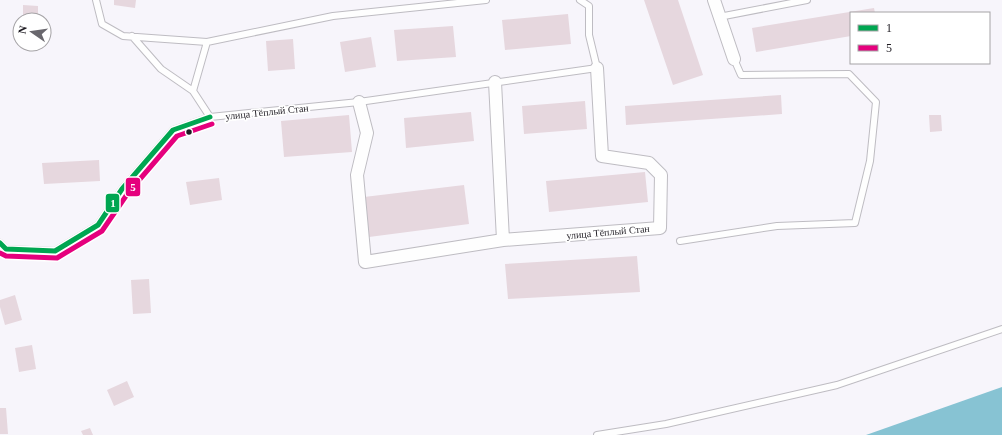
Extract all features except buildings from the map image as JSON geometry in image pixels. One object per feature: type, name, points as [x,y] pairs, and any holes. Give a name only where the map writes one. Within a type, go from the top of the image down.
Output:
[{"type":"street","points":[[714,0],[734,59]]},
{"type":"street","name":"улица Тёплый Стан","points":[[503,240],[660,228],[661,175],[649,163],[602,156],[597,68]]},
{"type":"street","points":[[359,102],[367,133],[357,175],[365,262],[503,240],[495,82]]},
{"type":"lane","points":[[96,0],[102,24],[123,36],[207,42],[333,16],[486,0]]},
{"type":"lane","points":[[580,0],[589,6],[589,35],[597,68]]},
{"type":"lane","points":[[719,17],[807,0]]},
{"type":"lane","points":[[132,36],[161,69],[193,91],[210,117]]},
{"type":"lane","points":[[193,91],[207,42]]},
{"type":"lane","points":[[680,241],[778,226],[855,223],[870,161],[876,102],[849,74],[741,75],[734,59]]},
{"type":"lane","name":"улица Тёплый Стан","points":[[0,243],[6,249],[55,251],[98,225],[122,189],[173,130],[210,117],[359,102],[597,68]]},
{"type":"lane","points":[[597,435],[666,424],[837,385],[1002,329]]},
{"type":"water","points":[[1002,387],[1002,435],[866,435]]},
{"type":"transit line","name":"1","points":[[0,243],[6,249],[55,251],[98,225],[122,189],[173,130],[210,117]]},
{"type":"transit line","name":"5","points":[[0,253],[6,256],[57,258],[102,231],[128,193],[177,136],[212,124]]}]
